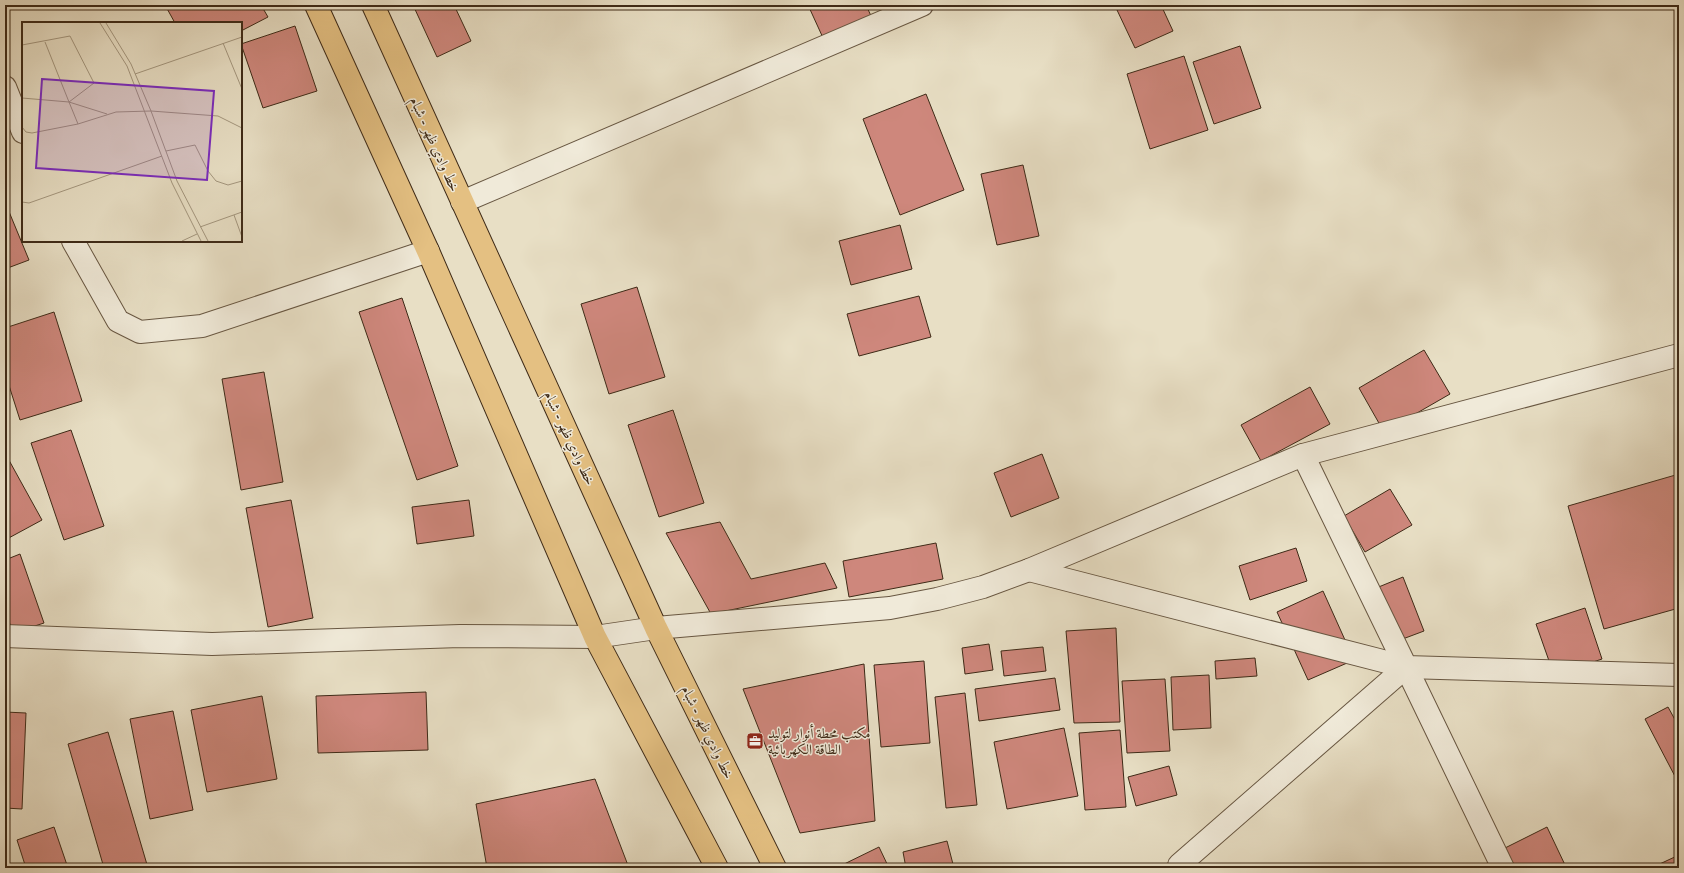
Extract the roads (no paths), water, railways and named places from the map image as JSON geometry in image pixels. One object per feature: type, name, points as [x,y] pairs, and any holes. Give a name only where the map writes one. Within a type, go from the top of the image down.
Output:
[{"type":"main road","points":[[316,5],[428,251],[595,637],[717,868]]},
{"type":"main road","name":"خط وادي ظهر - شبام","points":[[373,5],[656,628],[775,868]]},
{"type":"street","points":[[462,202],[922,5]]},
{"type":"street","points":[[5,87],[22,130]]},
{"type":"street","points":[[74,242],[118,321],[140,332],[202,326],[428,251]]},
{"type":"street","points":[[5,636],[212,644],[460,636],[595,637],[656,628],[890,608],[936,599],[970,590],[1029,570],[1303,455],[1679,355]]},
{"type":"street","points":[[1303,455],[1503,868]]},
{"type":"street","points":[[1029,570],[1406,667],[1679,675]]},
{"type":"street","points":[[1181,868],[1179,865],[1406,667]]},
{"type":"place","name":"مكتب محطة أنوار لتوليد الطاقة الكهربائية","points":[[755,741]]}]
